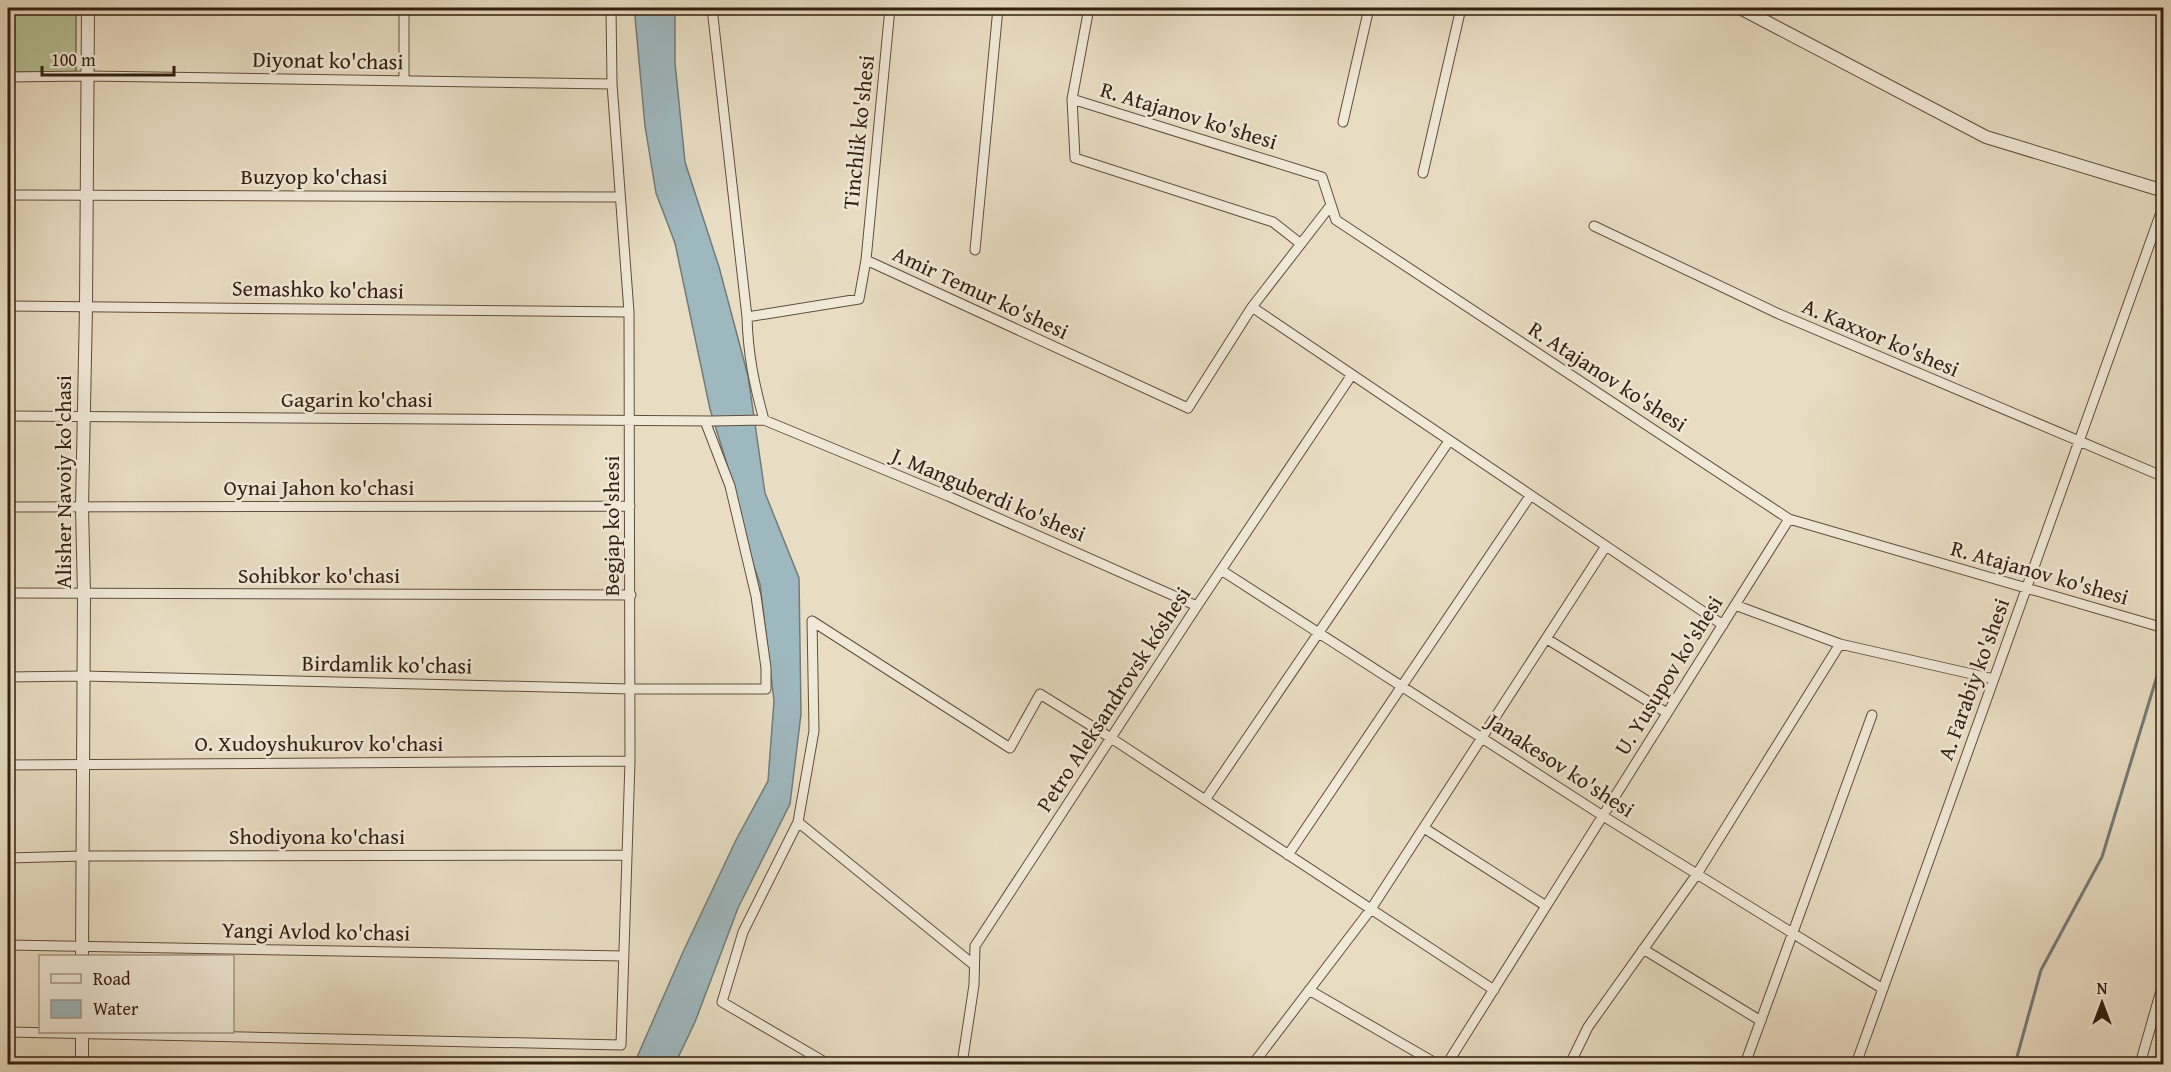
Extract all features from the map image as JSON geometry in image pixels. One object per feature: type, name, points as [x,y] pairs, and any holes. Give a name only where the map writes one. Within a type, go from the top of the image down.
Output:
[{"type":"street","name":"Alisher Navoiy ko'chasi","points":[[82,951],[84,594],[82,417],[86,306],[88,8]]},
{"type":"street","points":[[404,8],[404,81]]},
{"type":"street","name":"Begjap ko'shesi","points":[[123,1033],[621,1045],[630,761],[629,312],[612,84],[611,8]]},
{"type":"street","points":[[712,8],[723,89],[747,317],[748,349],[760,420]]},
{"type":"street","name":"Tinchlik ko'shesi","points":[[866,260],[890,8]]},
{"type":"street","points":[[975,250],[998,8]]},
{"type":"street","points":[[1089,8],[1072,99],[1075,158],[1273,222],[1301,244]]},
{"type":"street","points":[[1343,122],[1369,8]]},
{"type":"street","points":[[1423,173],[1461,8]]},
{"type":"street","points":[[1740,8],[1986,137],[2163,191]]},
{"type":"street","name":"Diyonat ko'chasi","points":[[8,76],[612,84]]},
{"type":"street","name":"R. Atajanov ko'shesi","points":[[1072,99],[1322,177],[1336,220],[1789,519],[2163,628]]},
{"type":"street","name":"Buzyop ko'chasi","points":[[8,195],[620,197]]},
{"type":"street","name":"A. Farabiy ko'shesi","points":[[1856,1065],[2163,204]]},
{"type":"street","points":[[1331,205],[1252,307],[1723,625]]},
{"type":"street","name":"A. Kaxxor ko'shesi","points":[[1594,226],[1779,314],[2079,443],[2157,474]]},
{"type":"street","name":"Amir Temur ko'shesi","points":[[747,317],[859,299],[866,260],[1188,408],[1252,307]]},
{"type":"street","name":"Semashko ko'chasi","points":[[8,306],[629,312]]},
{"type":"street","name":"Petro Aleksandrovsk kóshesi","points":[[962,1065],[974,985],[975,946],[1197,606],[1351,376]]},
{"type":"street","name":"Gagarin ko'chasi","points":[[8,416],[760,420]]},
{"type":"street","name":"J. Manguberdi ko'shesi","points":[[760,420],[948,496],[1197,606]]},
{"type":"street","name":"Birdamlik ko'chasi","points":[[8,677],[83,676],[630,689],[766,689],[766,668],[756,596],[730,486],[709,421]]},
{"type":"street","points":[[1205,800],[1449,441]]},
{"type":"street","points":[[1288,855],[1530,496]]},
{"type":"street","name":"Oynai Jahon ko'chasi","points":[[8,507],[630,506]]},
{"type":"street","name":"U. Yusupov ko'shesi","points":[[1447,1065],[1789,519]]},
{"type":"street","points":[[1253,1065],[1371,909],[1606,546]]},
{"type":"street","name":"Janakesov ko'shesi","points":[[1221,570],[1603,816],[1883,989]]},
{"type":"street","name":"Sohibkor ko'chasi","points":[[8,593],[631,596]]},
{"type":"street","points":[[1735,605],[1840,645],[1994,679]]},
{"type":"street","points":[[828,1065],[722,1002],[743,932],[798,822],[814,731],[812,621],[1010,748],[1040,693],[1494,990]]},
{"type":"street","points":[[1546,639],[1667,713]]},
{"type":"street","points":[[1570,1065],[1588,1026],[1697,874],[1840,645]]},
{"type":"street","points":[[1744,1065],[1872,715]]},
{"type":"street","name":"O. Xudoyshukurov ko'chasi","points":[[8,765],[630,761]]},
{"type":"street","points":[[798,822],[974,965]]},
{"type":"street","points":[[1424,828],[1546,906]]},
{"type":"street","name":"Shodiyona ko'chasi","points":[[8,858],[627,855]]},
{"type":"street","name":"Yangi Avlod ko'chasi","points":[[8,945],[82,951],[624,956]]},
{"type":"street","points":[[1643,949],[1761,1021]]},
{"type":"street","points":[[2140,1065],[2163,980]]},
{"type":"street","points":[[1309,990],[1437,1065]]},
{"type":"street","points":[[8,1032],[39,1032]]},
{"type":"street","points":[[82,1033],[82,1065]]},
{"type":"green space","points":[[8,8],[76,8],[76,72],[8,72]]},
{"type":"water","points":[[637,8],[675,8],[675,63],[685,162],[719,267],[748,376],[765,493],[799,578],[801,714],[790,804],[738,908],[695,1022],[675,1064],[634,1064],[683,952],[736,840],[768,781],[774,701],[760,584],[710,409],[675,243],[656,193],[645,126],[635,17]]},
{"type":"waterway","points":[[2015,1064],[2041,970],[2102,857],[2157,676],[2164,634]]}]
